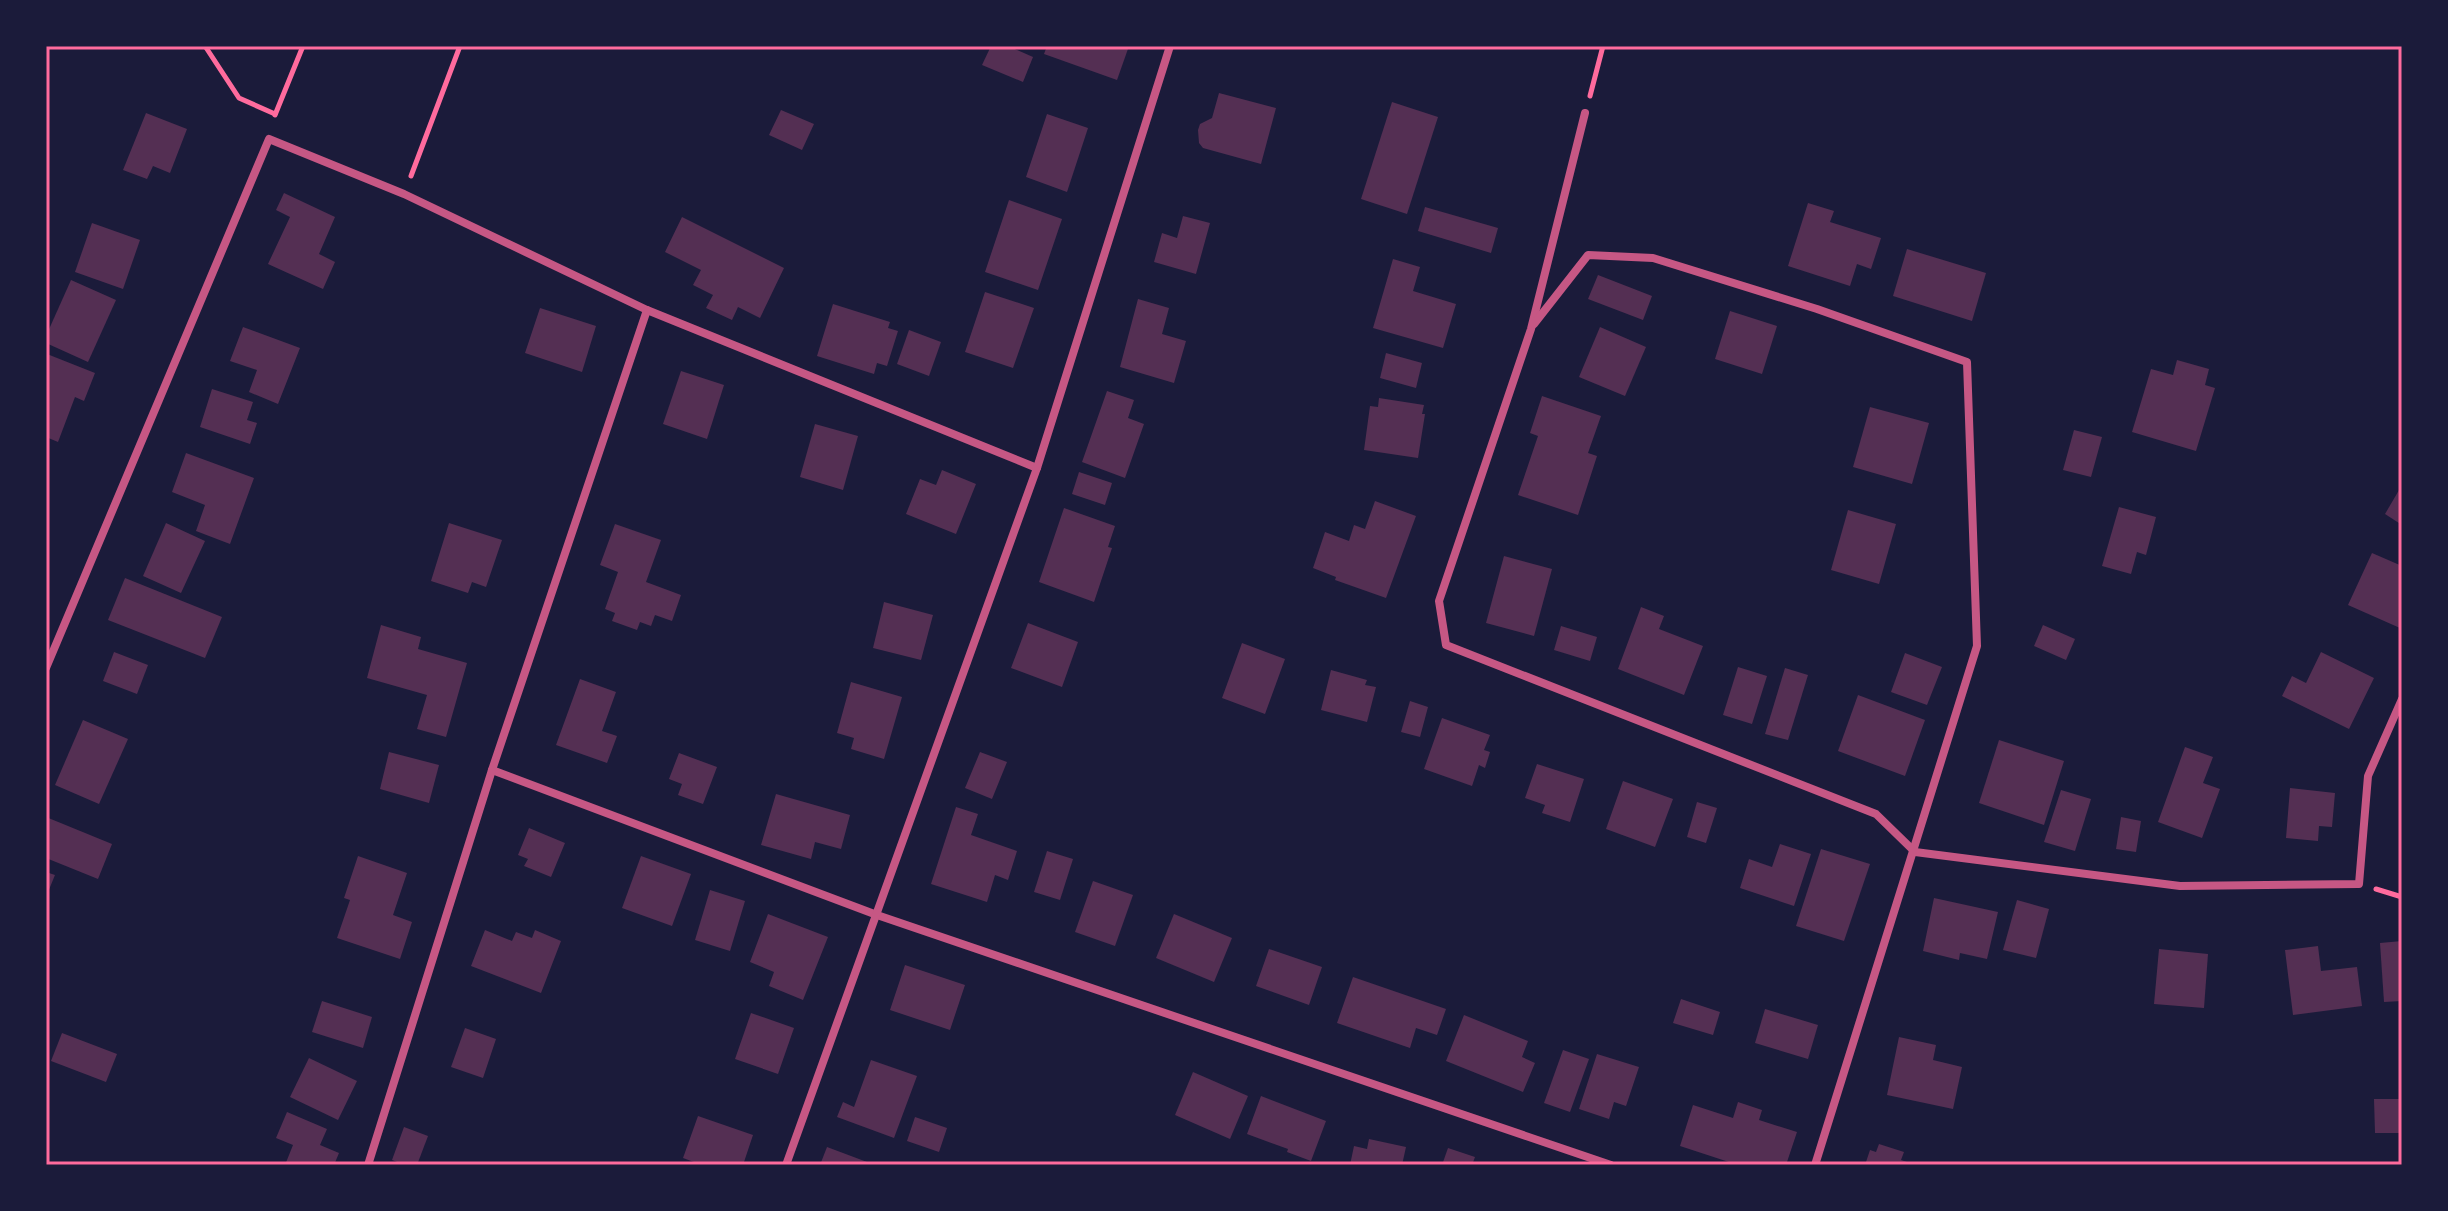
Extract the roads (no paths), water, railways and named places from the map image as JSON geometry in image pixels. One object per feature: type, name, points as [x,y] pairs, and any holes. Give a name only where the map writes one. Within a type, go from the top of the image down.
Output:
[{"type":"street","points":[[786,1165],[1037,468],[1170,46]]},
{"type":"street","points":[[1585,113],[1531,329],[1439,601],[1446,645],[1876,814],[1915,852],[2180,886],[2359,884],[2368,776],[2402,699]]},
{"type":"street","points":[[46,668],[269,139],[404,194],[647,310],[1037,468]]},
{"type":"street","points":[[1531,329],[1588,255],[1653,258],[1817,309],[1967,362],[1977,646],[1815,1165]]},
{"type":"street","points":[[368,1165],[492,770],[647,310]]},
{"type":"street","points":[[492,770],[877,915],[1611,1165]]}]
